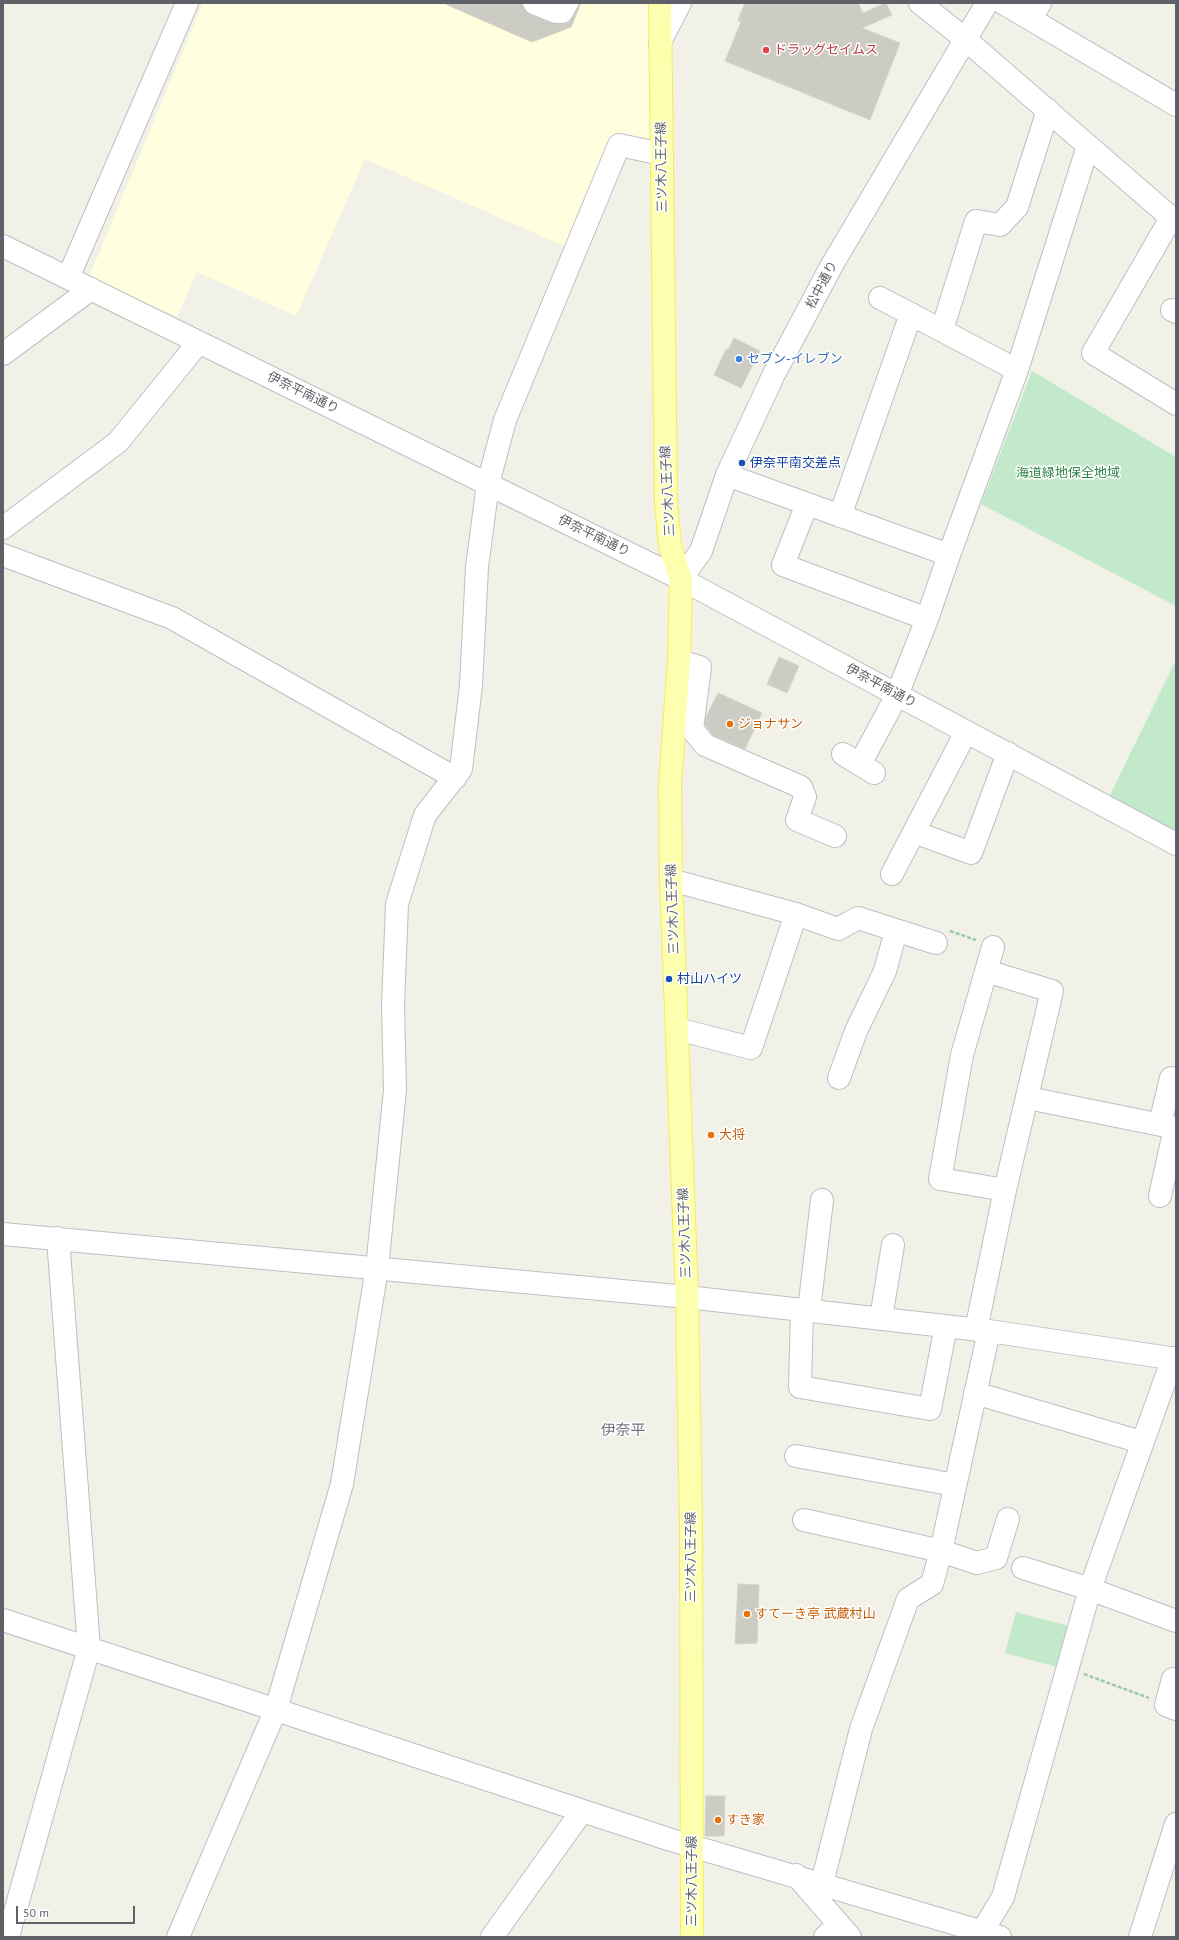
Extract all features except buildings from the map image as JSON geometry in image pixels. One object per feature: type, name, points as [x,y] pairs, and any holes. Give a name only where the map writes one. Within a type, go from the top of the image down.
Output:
[{"type":"main road","name":"三ツ木八王子線","points":[[660,3],[666,502],[670,546],[681,579],[678,661],[670,785],[671,880],[687,1297],[691,1526],[692,1937]]},
{"type":"street","points":[[68,278],[187,3]]},
{"type":"street","points":[[534,3],[556,12],[562,12],[567,3]]},
{"type":"street","points":[[660,42],[680,3]]},
{"type":"street","points":[[920,3],[965,39],[1174,220],[1093,353],[1176,404]]},
{"type":"street","name":"松中通り","points":[[681,579],[702,551],[727,475],[774,374],[832,265],[987,3]]},
{"type":"street","points":[[1003,3],[1035,11],[1176,105]]},
{"type":"street","points":[[942,330],[976,221],[1000,225],[1017,207],[1048,110]]},
{"type":"street","points":[[178,1937],[276,1709],[342,1484],[378,1268],[396,1090],[393,1005],[397,904],[425,815],[461,769],[471,685],[477,567],[488,484],[505,420],[619,145],[662,154]]},
{"type":"street","points":[[859,764],[897,695],[928,619],[949,555],[1017,370],[1088,146]]},
{"type":"street","name":"伊奈平南通り","points":[[3,246],[681,579],[1176,844]]},
{"type":"street","points":[[3,354],[91,289]]},
{"type":"street","points":[[880,298],[1017,370]]},
{"type":"street","points":[[840,516],[911,314]]},
{"type":"street","points":[[3,528],[118,442],[199,342]]},
{"type":"street","points":[[727,475],[949,555]]},
{"type":"street","points":[[807,504],[783,565],[928,619]]},
{"type":"street","points":[[3,555],[172,618],[455,778]]},
{"type":"street","points":[[678,661],[700,667],[692,730],[705,745],[801,787],[806,797],[797,820],[835,836]]},
{"type":"street","points":[[892,874],[966,732]]},
{"type":"street","points":[[914,832],[971,853],[1008,753]]},
{"type":"street","points":[[671,880],[796,914],[838,929],[858,918],[936,943]]},
{"type":"street","points":[[677,1029],[751,1048],[796,914]]},
{"type":"street","points":[[840,1079],[856,1031],[885,970],[896,931]]},
{"type":"street","points":[[993,947],[962,1056],[940,1178],[1005,1190]]},
{"type":"street","points":[[822,1883],[861,1729],[908,1599],[932,1584],[941,1552],[975,1393],[982,1330],[1005,1190],[1052,992],[986,971]]},
{"type":"street","points":[[1160,1196],[1170,1127],[1171,1078]]},
{"type":"street","points":[[1028,1098],[1170,1127]]},
{"type":"street","points":[[822,1200],[806,1310],[800,1387],[930,1409],[946,1326]]},
{"type":"street","points":[[3,1234],[687,1297],[982,1330],[1174,1359],[1142,1442],[1090,1589],[1003,1897],[987,1935],[796,1875],[692,1846],[582,1811],[3,1620]]},
{"type":"street","points":[[8,1937],[89,1648],[58,1238]]},
{"type":"street","points":[[881,1318],[893,1245]]},
{"type":"street","points":[[975,1393],[1142,1442]]},
{"type":"street","points":[[796,1456],[955,1484]]},
{"type":"street","points":[[804,1520],[941,1552],[977,1563],[996,1558],[1008,1519]]},
{"type":"street","points":[[1023,1568],[1090,1589],[1176,1621]]},
{"type":"street","points":[[1171,1707],[1173,1679]]},
{"type":"street","points":[[492,1937],[582,1811]]},
{"type":"street","points":[[1140,1937],[1176,1824]]},
{"type":"street","points":[[796,1875],[838,1933]]},
{"type":"path","points":[[936,943],[942,928],[993,947]]},
{"type":"path","points":[[1067,1667],[1171,1707]]},
{"type":"shaded area","points":[[203,3],[648,3],[649,144],[616,136],[567,247],[365,159],[296,316],[197,272],[177,317],[89,277]]},
{"type":"green space","name":"海道緑地保全地域","points":[[1032,371],[1176,457],[1176,606],[981,504]]},
{"type":"green space","points":[[1176,660],[1176,835],[1109,797]]},
{"type":"green space","points":[[1016,1612],[1072,1627],[1061,1668],[1005,1653]]},
{"type":"place","name":"ドラッグセイムス","points":[[766,50]]},
{"type":"place","name":"セブン-イレブン","points":[[739,359]]},
{"type":"place","name":"伊奈平南交差点","points":[[742,463]]},
{"type":"place","name":"ジョナサン","points":[[730,724]]},
{"type":"place","name":"村山ハイツ","points":[[669,979]]},
{"type":"place","name":"大将","points":[[711,1135]]},
{"type":"place","name":"すてーき亭 武蔵村山","points":[[747,1614]]},
{"type":"place","name":"すき家","points":[[718,1820]]},
{"type":"district","name":"伊奈平","points":[[623,1431]]}]
